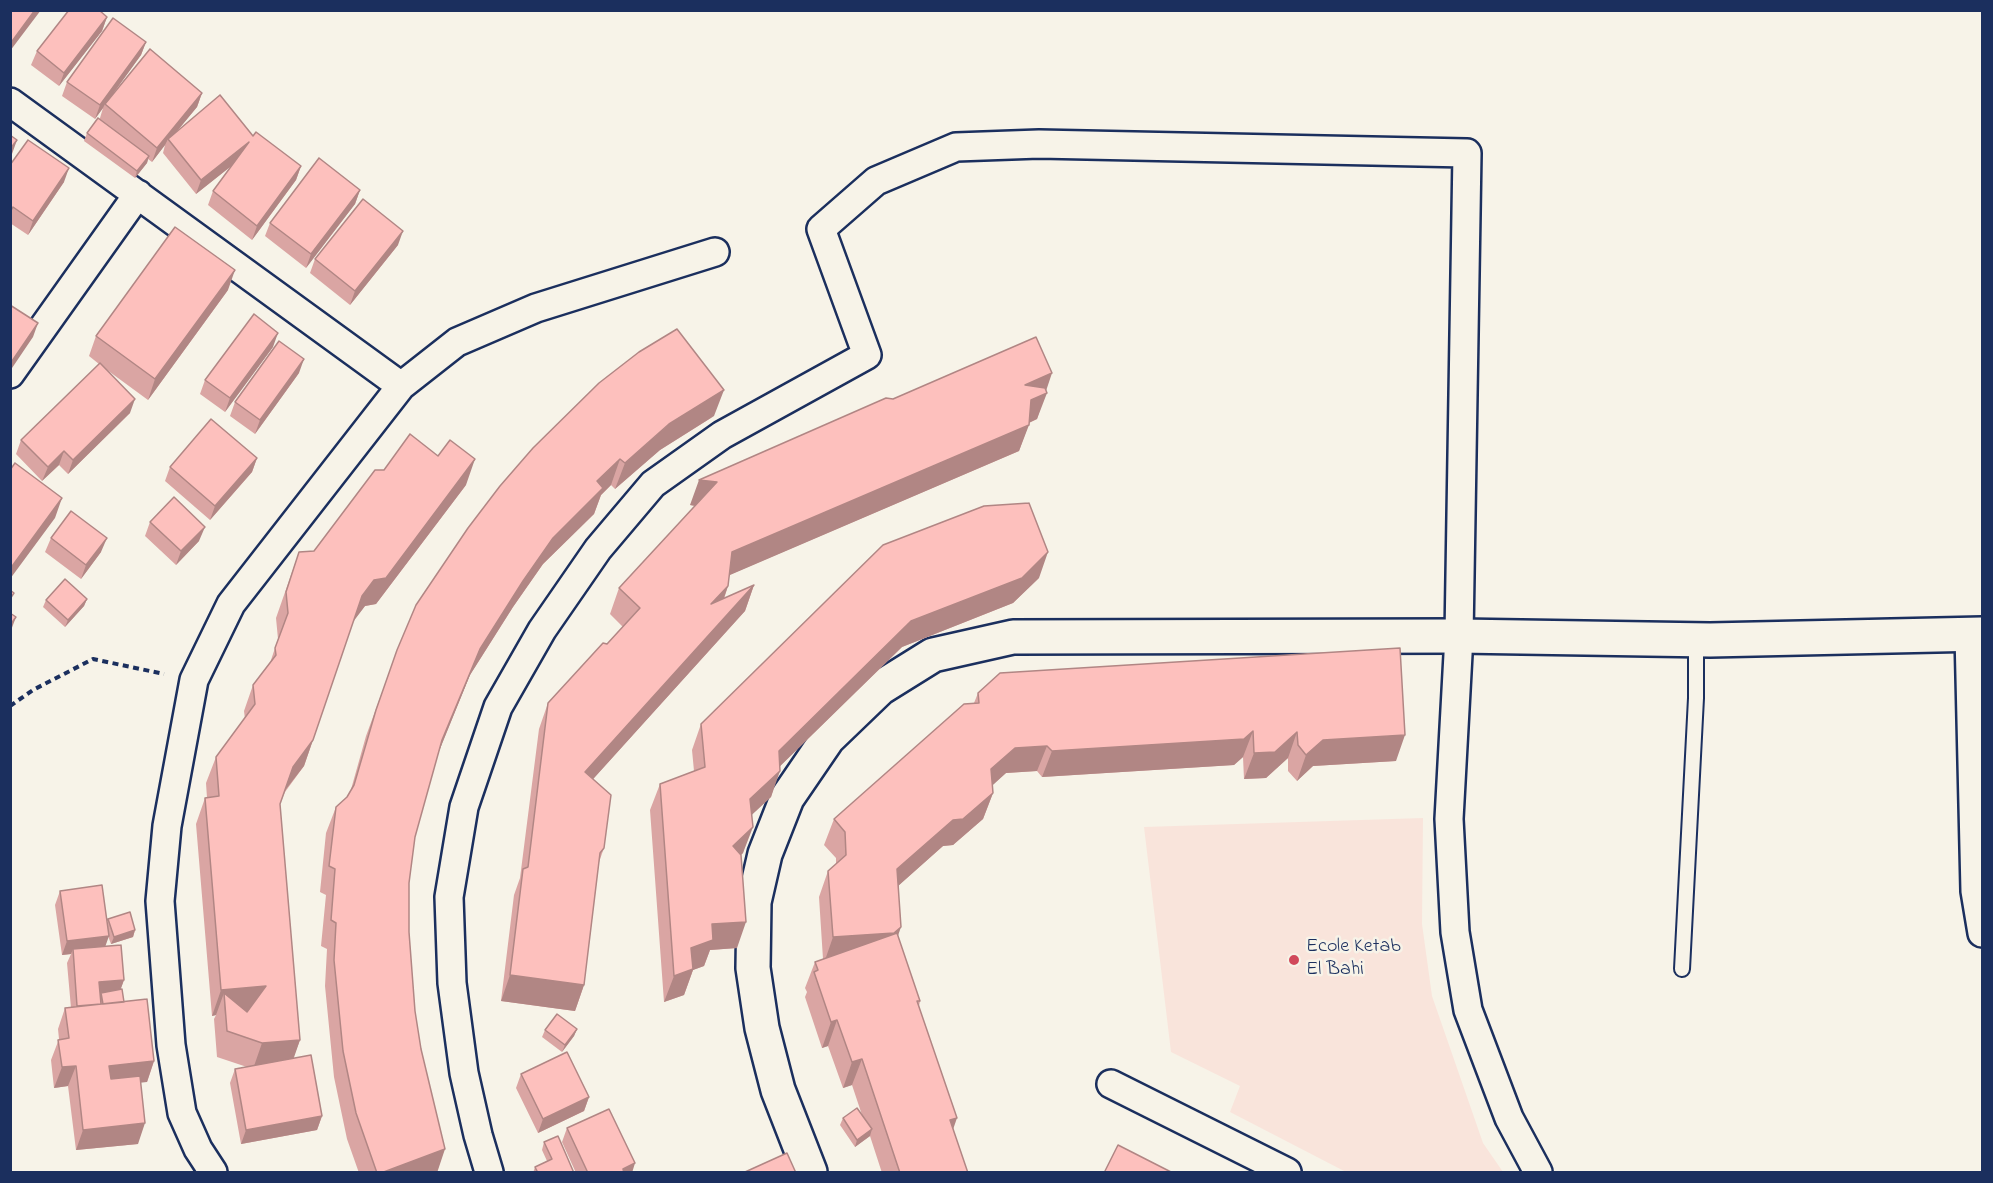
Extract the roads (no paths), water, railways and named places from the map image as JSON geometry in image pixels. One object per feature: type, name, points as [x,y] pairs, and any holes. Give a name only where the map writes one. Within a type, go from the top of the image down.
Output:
[{"type":"street","points":[[10,102],[401,387]]},
{"type":"street","points":[[489,1173],[478,1135],[463,1062],[452,983],[449,897],[464,807],[498,707],[542,630],[598,549],[653,484],[722,435],[867,355],[821,229],[876,181],[956,147],[1039,144],[1467,153],[1459,636],[1449,819],[1455,932],[1468,1010],[1509,1118],[1538,1173]]},
{"type":"street","points":[[10,374],[138,194]]},
{"type":"street","points":[[213,1173],[198,1149],[182,1113],[171,1045],[160,901],[167,826],[194,681],[231,604],[401,387],[457,342],[536,308],[715,252]]},
{"type":"street","points":[[810,1173],[778,1090],[762,1028],[753,968],[754,902],[765,854],[787,798],[828,738],[880,688],[933,655],[1013,637],[1459,636],[1696,640],[1976,634],[1975,891],[1983,933]]},
{"type":"street","points":[[1110,1084],[1287,1173]]},
{"type":"lane","points":[[1682,969],[1696,698],[1696,640]]},
{"type":"place","name":"Ecole Ketab El Bahi","points":[[1294,960]]}]
